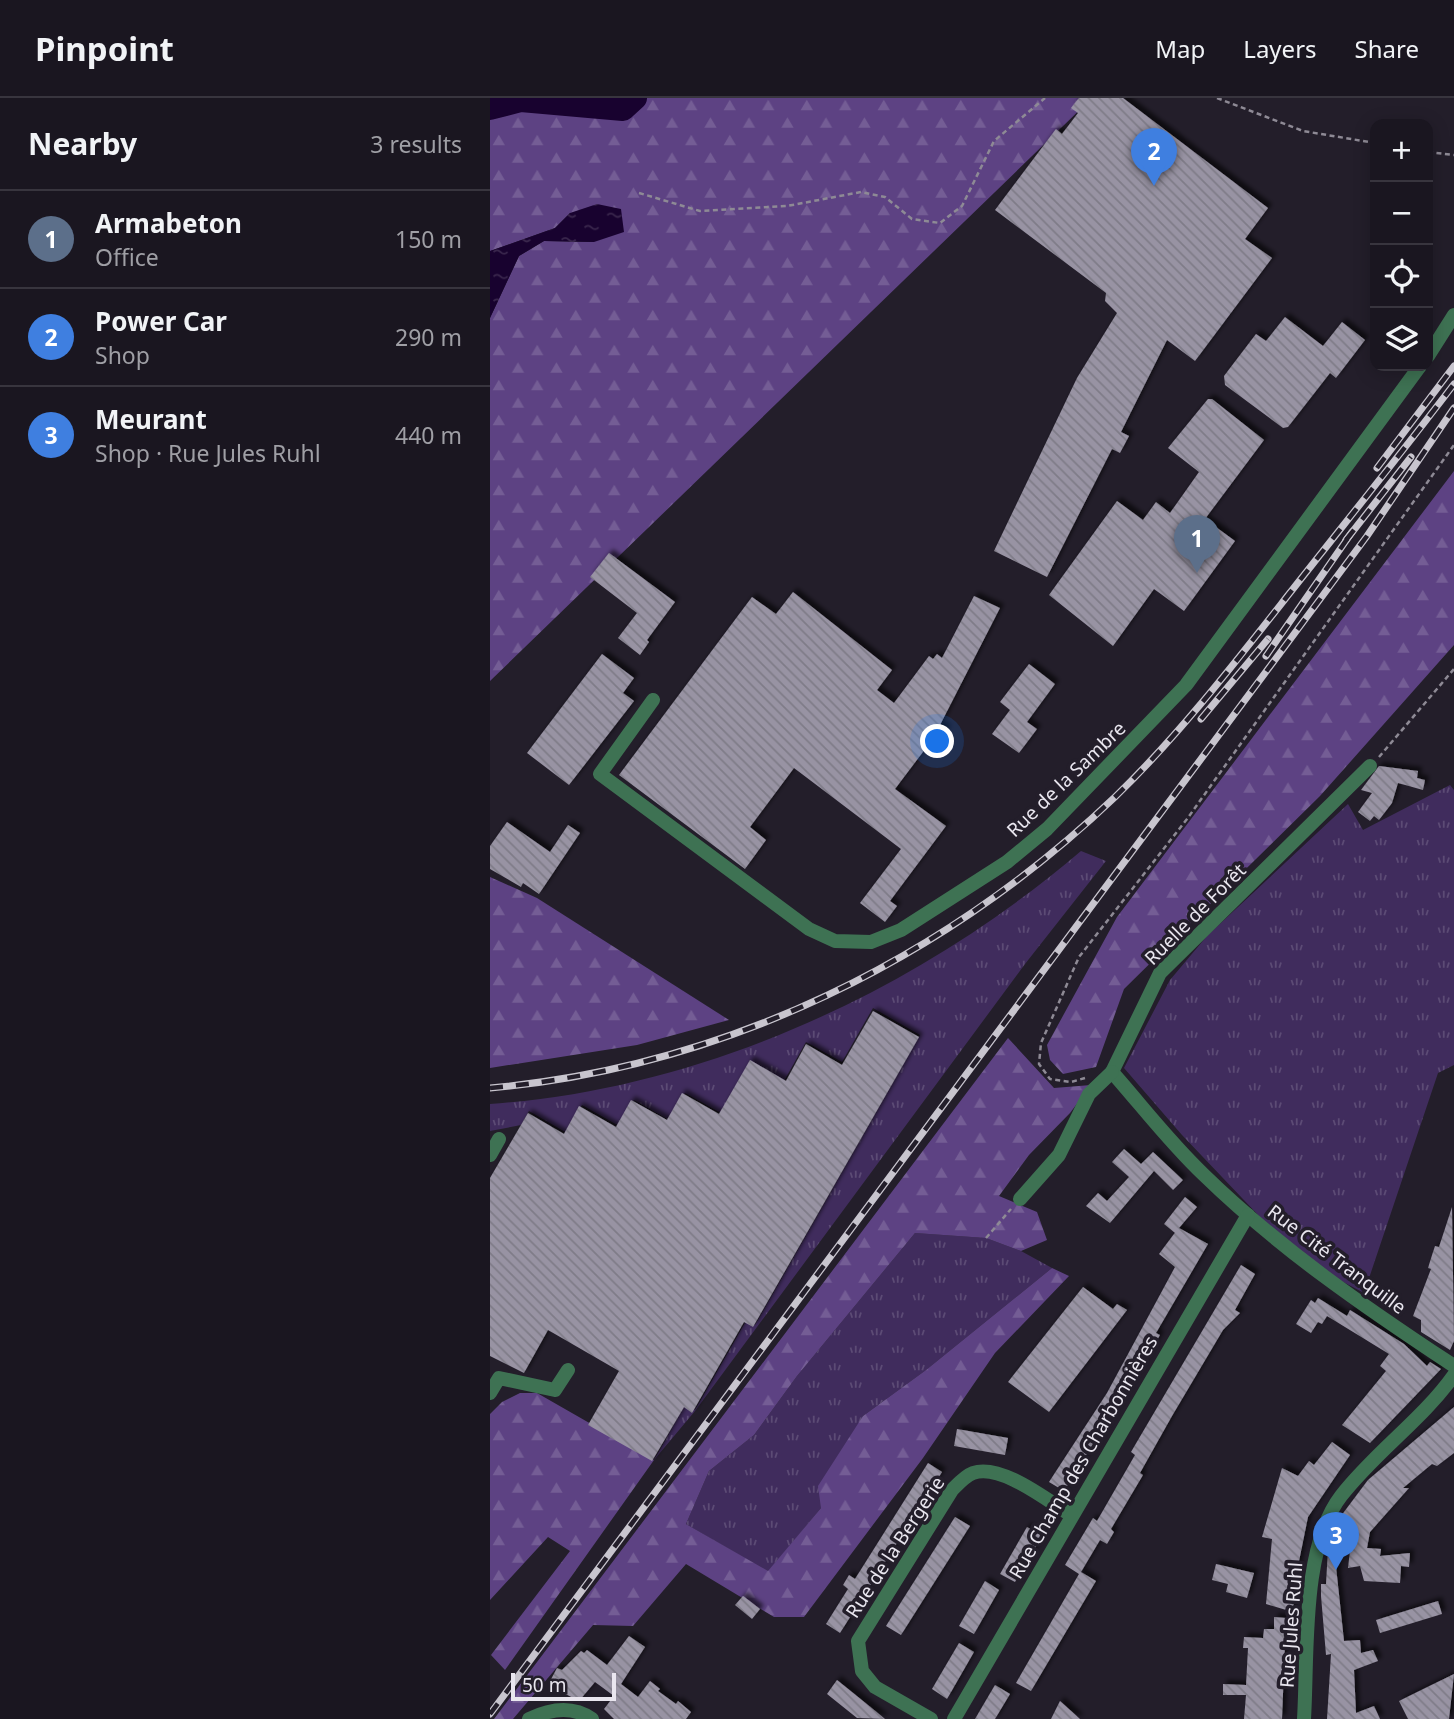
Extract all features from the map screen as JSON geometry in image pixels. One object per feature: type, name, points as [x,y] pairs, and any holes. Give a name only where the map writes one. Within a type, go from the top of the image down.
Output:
[{"type":"street","points":[[1433,348],[1454,315]]},
{"type":"street","name":"Rue de la Sambre","points":[[653,700],[600,774],[809,929],[835,941],[871,942],[901,930],[1007,862],[1047,829],[1168,706],[1327,497],[1416,371]]},
{"type":"street","name":"Ruelle de Forêt","points":[[1020,1199],[1059,1155],[1089,1094],[1112,1072],[1160,972],[1370,766]]},
{"type":"street","name":"Rue Cité Tranquille","points":[[1112,1072],[1202,1174],[1248,1215],[1347,1295],[1454,1366]]},
{"type":"street","points":[[490,1155],[499,1139]]},
{"type":"street","name":"Rue Champ des Charbonnières","points":[[954,1719],[1248,1215]]},
{"type":"street","points":[[490,1393],[499,1378],[555,1390],[568,1370]]},
{"type":"street","name":"Rue Jules Ruhl","points":[[1304,1719],[1312,1576],[1321,1534],[1348,1488],[1454,1375]]},
{"type":"street","name":"Rue de la Bergerie","points":[[931,1719],[875,1687],[862,1671],[858,1641],[952,1490],[975,1472],[992,1472],[1009,1477],[1071,1516]]},
{"type":"street","points":[[529,1719],[544,1711],[563,1709],[592,1719]]},
{"type":"path","points":[[639,193],[700,211],[787,206],[861,192],[885,197],[912,219],[940,223],[962,206],[994,141],[1045,98]]},
{"type":"path","points":[[1217,98],[1303,131],[1370,142]]},
{"type":"path","points":[[1433,153],[1454,155]]},
{"type":"path","points":[[1112,1072],[1071,1082],[1050,1079],[1039,1063],[1041,1043],[1079,957],[1187,819],[1454,445]]},
{"type":"path","points":[[1370,766],[1454,669]]},
{"type":"path","points":[[986,1238],[1020,1199]]},
{"type":"green space","points":[[609,98],[1092,98],[490,681],[490,318],[519,256],[544,241],[594,242],[570,213],[555,228],[490,251],[490,109],[593,107]]},
{"type":"green space","points":[[1454,471],[1454,645],[1320,796],[1124,989],[1096,1067],[1063,1074],[1050,1060],[1047,1045],[1117,917]]},
{"type":"green space","points":[[1450,785],[1454,790],[1454,1065],[1438,1073],[1364,1293],[1300,1259],[1182,1135],[1124,1068],[1170,980],[1207,936],[1348,804],[1363,830]]},
{"type":"green space","points":[[1081,851],[1106,861],[1025,964],[695,1411],[654,1460],[685,1405],[695,1410],[746,1321],[755,1325],[920,1035],[873,1008],[842,1062],[806,1042],[784,1081],[721,1113],[685,1093],[669,1120],[634,1100],[619,1126],[582,1105],[567,1133],[529,1111],[521,1125],[490,1131],[490,1104],[570,1095],[650,1078],[729,1054],[805,1024],[879,988],[950,947],[1018,901]]},
{"type":"green space","points":[[490,877],[537,898],[729,1020],[637,1045],[490,1068]]},
{"type":"green space","points":[[1008,1038],[1054,1088],[1091,1085],[1070,1113],[1029,1155],[999,1196],[1037,1212],[1047,1240],[1021,1251],[986,1238],[915,1233],[797,1376],[754,1435],[709,1471],[686,1524],[768,1571],[821,1508],[818,1486],[863,1416],[926,1370],[1052,1268],[1069,1276],[995,1353],[923,1458],[804,1617],[774,1617],[686,1564],[633,1626],[593,1625],[513,1719],[494,1719]]},
{"type":"green space","points":[[915,1233],[986,1238],[1021,1251],[1052,1268],[926,1370],[863,1416],[821,1508],[768,1572],[686,1524],[709,1471],[754,1435],[797,1376]]},
{"type":"green space","points":[[520,1393],[537,1393],[654,1460],[505,1670],[491,1655],[570,1551],[548,1537],[490,1600],[490,1414],[502,1402]]},
{"type":"water","points":[[597,204],[621,209],[624,232],[594,242],[544,241],[519,256],[490,318],[490,251],[555,228],[570,213]]},
{"type":"building","points":[[1079,98],[1123,98],[1268,208],[1245,239],[1272,258],[1195,361],[1167,340],[1121,432],[1129,436],[1120,453],[1112,449],[1047,577],[994,551],[1077,378],[1117,313],[1105,301],[1106,293],[995,210],[1056,129],[1062,134],[1078,113],[1071,108]]},
{"type":"building","points":[[1285,317],[1323,346],[1342,322],[1365,340],[1336,378],[1330,373],[1288,427],[1283,428],[1225,385],[1224,376],[1256,334],[1266,341]]},
{"type":"building","points":[[1208,399],[1212,399],[1264,440],[1205,519],[1235,541],[1184,611],[1154,589],[1113,646],[1049,595],[1117,501],[1143,520],[1156,502],[1170,513],[1199,472],[1168,448]]},
{"type":"building","points":[[609,553],[675,602],[647,640],[649,642],[640,655],[618,638],[637,613],[590,577]]},
{"type":"building","points":[[793,592],[892,670],[877,690],[894,703],[929,656],[933,659],[937,654],[942,658],[974,596],[1000,608],[940,725],[947,728],[942,739],[935,736],[895,789],[946,826],[890,901],[897,906],[885,922],[860,903],[901,849],[794,768],[750,827],[766,840],[745,869],[619,775],[752,597],[776,614]]},
{"type":"building","points":[[602,654],[634,678],[623,693],[634,701],[569,785],[527,753]]},
{"type":"building","points":[[1029,664],[1055,684],[1027,722],[1037,729],[1019,753],[992,734],[1010,710],[1000,702]]},
{"type":"building","points":[[1379,766],[1418,771],[1417,778],[1425,780],[1423,790],[1398,783],[1392,803],[1379,820],[1374,816],[1370,821],[1358,812],[1372,793],[1361,790]]},
{"type":"building","points":[[507,822],[550,852],[568,825],[580,833],[539,894],[523,883],[521,887],[490,869],[490,846]]},
{"type":"building","points":[[873,1011],[919,1037],[753,1327],[744,1322],[692,1413],[684,1407],[652,1461],[588,1425],[619,1371],[548,1330],[524,1373],[490,1356],[490,1178],[528,1113],[564,1134],[579,1106],[616,1127],[631,1100],[667,1120],[682,1093],[719,1114],[750,1060],[786,1081],[806,1044],[842,1065]]},
{"type":"building","points":[[1124,1149],[1141,1164],[1153,1152],[1183,1180],[1173,1190],[1154,1171],[1110,1223],[1086,1206],[1098,1193],[1107,1201],[1129,1177],[1112,1162]]},
{"type":"building","points":[[1185,1197],[1197,1207],[1179,1228],[1208,1244],[1156,1333],[1160,1335],[1064,1491],[1049,1482],[1107,1393],[1175,1267],[1159,1254],[1175,1233],[1164,1224]]},
{"type":"building","points":[[1452,1207],[1454,1341],[1450,1350],[1421,1332],[1421,1320],[1413,1316],[1431,1269],[1428,1268],[1435,1246],[1439,1247]]},
{"type":"building","points":[[1241,1265],[1255,1274],[1235,1310],[1240,1313],[1223,1330],[1172,1416],[1140,1473],[1143,1475],[1111,1529],[1114,1532],[1107,1544],[1100,1540],[1081,1572],[1096,1581],[1031,1691],[1016,1683],[1079,1574],[1065,1565],[1093,1518],[1097,1521],[1135,1455],[1131,1452]]},
{"type":"building","points":[[1083,1287],[1113,1309],[1117,1304],[1127,1310],[1049,1412],[1008,1382]]},
{"type":"building","points":[[1318,1298],[1347,1316],[1350,1310],[1404,1344],[1427,1366],[1430,1362],[1441,1369],[1370,1443],[1342,1425],[1386,1371],[1380,1366],[1389,1354],[1327,1316],[1322,1324],[1318,1322],[1311,1333],[1296,1324],[1311,1300],[1315,1303]]},
{"type":"building","points":[[1454,1407],[1454,1453],[1437,1466],[1432,1464],[1403,1488],[1409,1488],[1370,1532],[1367,1548],[1381,1549],[1380,1556],[1410,1553],[1409,1567],[1401,1566],[1400,1583],[1364,1581],[1360,1566],[1348,1568],[1352,1532],[1338,1520],[1368,1480]]},
{"type":"building","points":[[957,1429],[1008,1438],[1005,1455],[954,1446]]},
{"type":"building","points":[[1332,1442],[1350,1455],[1308,1517],[1296,1576],[1293,1612],[1266,1604],[1272,1539],[1262,1537],[1282,1468],[1298,1476],[1309,1461],[1314,1465]]},
{"type":"building","points":[[928,1463],[942,1472],[840,1633],[826,1624],[848,1589],[843,1585],[849,1575],[855,1579]]},
{"type":"building","points":[[955,1517],[970,1526],[901,1635],[886,1626]]},
{"type":"building","points":[[1027,1527],[1042,1536],[1015,1582],[1000,1574]]},
{"type":"building","points":[[1328,1548],[1334,1548],[1344,1641],[1360,1640],[1361,1653],[1373,1650],[1378,1661],[1354,1670],[1356,1713],[1374,1706],[1380,1719],[1327,1719],[1331,1654],[1326,1655],[1321,1584],[1326,1584]]},
{"type":"building","points":[[1216,1564],[1254,1573],[1247,1598],[1226,1592],[1228,1584],[1212,1580]]},
{"type":"building","points":[[985,1581],[999,1590],[974,1634],[959,1626]]},
{"type":"building","points":[[743,1596],[760,1609],[752,1619],[735,1605]]},
{"type":"building","points":[[1438,1601],[1442,1614],[1380,1633],[1376,1620]]},
{"type":"building","points":[[1274,1617],[1286,1618],[1282,1719],[1244,1719],[1246,1695],[1223,1695],[1223,1684],[1246,1685],[1248,1648],[1243,1648],[1244,1637],[1263,1638],[1264,1629],[1274,1629]]},
{"type":"building","points":[[629,1636],[645,1647],[621,1684],[638,1697],[650,1681],[660,1689],[658,1691],[676,1704],[678,1701],[691,1712],[686,1719],[614,1719],[604,1709],[614,1696],[595,1682],[579,1701],[548,1685],[557,1668],[562,1670],[581,1651],[584,1653],[587,1650],[607,1665]]},
{"type":"building","points":[[959,1643],[974,1652],[947,1699],[932,1689]]},
{"type":"building","points":[[1454,1674],[1449,1719],[1408,1719],[1399,1701]]},
{"type":"building","points":[[837,1680],[885,1719],[857,1718],[827,1694]]},
{"type":"building","points":[[995,1685],[1010,1694],[995,1719],[975,1719]]},
{"type":"building","points":[[1060,1701],[1080,1719],[1051,1719]]},
{"type":"waterway","points":[[490,108],[521,100],[623,109],[635,98]]},
{"type":"railway","points":[[1377,468],[1454,366]]},
{"type":"railway","points":[[490,1088],[577,1076],[663,1056],[746,1029],[827,995],[905,955],[979,908],[1049,855],[1115,797],[1161,749],[1248,647],[1454,384]]},
{"type":"railway","points":[[490,1714],[1367,536],[1454,408]]},
{"type":"railway","points":[[1346,540],[1411,457]]},
{"type":"railway","points":[[1266,656],[1352,532]]},
{"type":"railway","points":[[1201,719],[1268,639]]},
{"type":"place","name":"Power Car","points":[[1154,186]]},
{"type":"place","name":"Armabeton","points":[[1197,573]]},
{"type":"place","name":"Meurant","points":[[1336,1570]]}]
